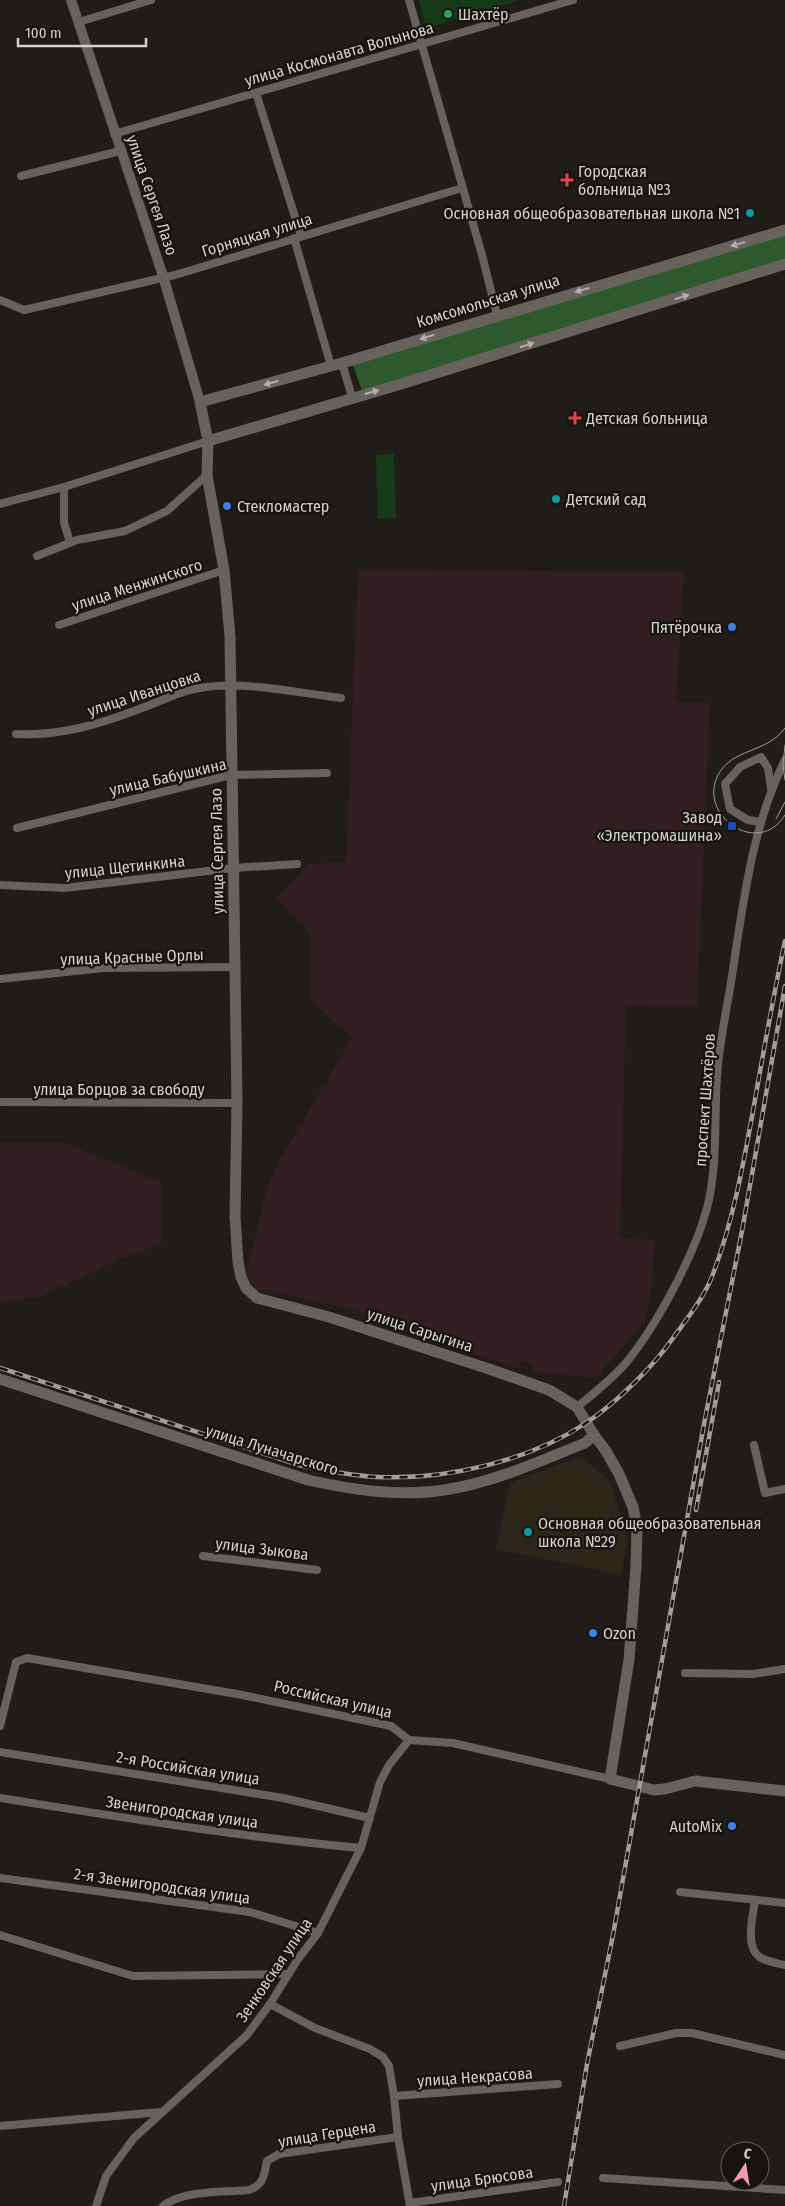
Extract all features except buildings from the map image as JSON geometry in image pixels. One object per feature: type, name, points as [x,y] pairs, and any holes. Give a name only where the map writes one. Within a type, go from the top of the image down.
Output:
[{"type":"main road","name":"Комсомольская улица","points":[[200,402],[336,365],[497,315],[785,230]]},
{"type":"main road","points":[[208,441],[401,384],[785,264]]},
{"type":"main road","name":"улица Сергея Лазо","points":[[200,402],[208,441],[206,475],[224,570],[230,636],[237,1103],[235,1216],[238,1262]]},
{"type":"main road","name":"улица Сарыгина","points":[[238,1262],[246,1288],[257,1298],[329,1317],[486,1368],[549,1390],[577,1407],[619,1474],[633,1507],[637,1527],[636,1566],[628,1660],[610,1779]]},
{"type":"main road","name":"улица Луначарского","points":[[0,1379],[308,1480],[352,1490],[412,1493],[446,1490],[498,1476],[585,1443],[594,1435]]},
{"type":"main road","points":[[610,1779],[654,1790],[665,1789],[695,1780],[785,1791]]},
{"type":"street","name":"улица Сергея Лазо","points":[[71,0],[114,134],[163,276],[200,402]]},
{"type":"street","points":[[79,22],[151,0]]},
{"type":"street","points":[[409,0],[420,45],[497,315]]},
{"type":"street","name":"улица Космонавта Волынова","points":[[114,134],[572,0]]},
{"type":"street","points":[[256,93],[336,365],[352,397]]},
{"type":"street","points":[[21,176],[120,151]]},
{"type":"street","name":"Горняцкая улица","points":[[0,300],[24,310],[175,274],[462,188]]},
{"type":"street","points":[[0,504],[64,487],[208,441]]},
{"type":"street","points":[[38,556],[70,542],[125,531],[167,510],[206,475]]},
{"type":"street","points":[[64,487],[64,523],[70,542]]},
{"type":"street","name":"улица Менжинского","points":[[59,625],[224,570]]},
{"type":"street","name":"улица Иванцовка","points":[[16,734],[44,735],[72,731],[193,689],[231,685],[341,698]]},
{"type":"street","points":[[761,822],[748,820],[730,809],[725,784],[740,766],[761,757],[768,768],[771,788]]},
{"type":"street","name":"проспект Шахтёров","points":[[577,1407],[624,1364],[648,1332],[682,1271],[708,1207],[713,1174],[718,1066],[742,913],[761,822],[771,788],[785,760]]},
{"type":"street","name":"улица Бабушкина","points":[[17,828],[231,775],[327,773]]},
{"type":"street","name":"улица Щетинкина","points":[[0,885],[65,888],[234,868],[297,864]]},
{"type":"street","name":"улица Красные Орлы","points":[[0,979],[103,968],[234,967]]},
{"type":"street","name":"улица Борцов за свободу","points":[[0,1102],[237,1103]]},
{"type":"street","points":[[754,1445],[765,1493],[785,1489]]},
{"type":"street","name":"улица Зыкова","points":[[203,1556],[317,1570]]},
{"type":"street","name":"Российская улица","points":[[0,1726],[16,1662],[27,1658],[237,1694],[390,1726],[409,1740]]},
{"type":"street","points":[[685,1673],[753,1674],[785,1669]]},
{"type":"street","points":[[409,1740],[453,1743],[610,1779]]},
{"type":"street","name":"Зенковская улица","points":[[96,2206],[106,2176],[134,2138],[247,2035],[318,1933],[361,1848],[380,1782],[388,1765],[409,1740]]},
{"type":"street","name":"2-я Российская улица","points":[[0,1752],[283,1798],[370,1818]]},
{"type":"street","name":"Звенигородская улица","points":[[0,1798],[272,1839],[361,1848]]},
{"type":"street","name":"2-я Звенигородская улица","points":[[0,1878],[250,1912],[318,1933]]},
{"type":"street","points":[[680,1892],[785,1903]]},
{"type":"street","points":[[755,1900],[751,1931],[755,1953],[768,1961],[785,1965]]},
{"type":"street","points":[[0,1935],[133,1976],[289,1974]]},
{"type":"street","points":[[270,2004],[315,2028],[370,2049],[383,2057],[389,2066],[398,2137],[410,2204]]},
{"type":"street","points":[[620,2046],[676,2034],[692,2033],[785,2055]]},
{"type":"street","name":"улица Некрасова","points":[[394,2096],[558,2084]]},
{"type":"street","points":[[0,2126],[161,2112]]},
{"type":"street","name":"улица Герцена","points":[[163,2206],[189,2195],[250,2190],[258,2187],[263,2181],[267,2161],[279,2154],[398,2137]]},
{"type":"street","points":[[603,2178],[785,2190]]},
{"type":"street","name":"улица Брюсова","points":[[410,2204],[558,2182]]},
{"type":"shaded area","points":[[358,569],[684,572],[676,702],[710,703],[697,1007],[626,1006],[620,1238],[655,1240],[651,1292],[645,1321],[596,1378],[532,1372],[533,1365],[521,1362],[519,1369],[386,1323],[377,1316],[275,1292],[274,1295],[264,1293],[256,1289],[246,1274],[266,1191],[279,1161],[352,1038],[311,1001],[311,935],[276,898],[309,864],[346,862]]},
{"type":"shaded area","points":[[0,1141],[66,1143],[161,1182],[162,1243],[118,1260],[40,1297],[0,1303]]},
{"type":"shaded area","points":[[582,1456],[610,1482],[628,1540],[621,1575],[496,1549],[510,1483]]},
{"type":"green space","name":"Шахтёр","points":[[419,0],[520,0],[426,28]]},
{"type":"green space","points":[[785,235],[785,260],[363,393],[352,363]]},
{"type":"green space","points":[[394,454],[396,518],[378,519],[376,455]]},
{"type":"tram line","points":[[785,728],[769,742],[741,755],[724,766],[718,775],[714,790],[716,805],[723,817],[734,826],[747,832],[761,833],[774,827],[785,815]]},
{"type":"tram line","points":[[785,745],[783,765],[785,780]]},
{"type":"tram line","points":[[776,819],[785,802]]},
{"type":"railway","points":[[0,1368],[299,1465],[358,1475],[404,1477],[459,1471],[513,1458],[564,1436],[598,1415],[645,1372],[684,1323],[701,1299],[710,1282],[737,1193],[785,941]]},
{"type":"railway","points":[[564,2206],[587,2064],[613,1935],[704,1424],[742,1231],[785,986]]},
{"type":"railway","points":[[696,1510],[719,1382]]},
{"type":"place","name":"Шахтёр","points":[[448,14]]},
{"type":"place","name":"Городская больница №3","points":[[567,180]]},
{"type":"place","name":"Основная общеобразовательная школа №1","points":[[750,213]]},
{"type":"place","name":"Детская больница","points":[[575,418]]},
{"type":"place","name":"Детский сад","points":[[556,499]]},
{"type":"place","name":"Стекломастер","points":[[227,506]]},
{"type":"place","name":"Пятёрочка","points":[[732,627]]},
{"type":"place","name":"Завод «Электромашина»","points":[[732,826]]},
{"type":"place","name":"Основная общеобразовательная школа №29","points":[[528,1532]]},
{"type":"place","name":"Ozon","points":[[593,1633]]},
{"type":"place","name":"AutoMix","points":[[732,1826]]}]
